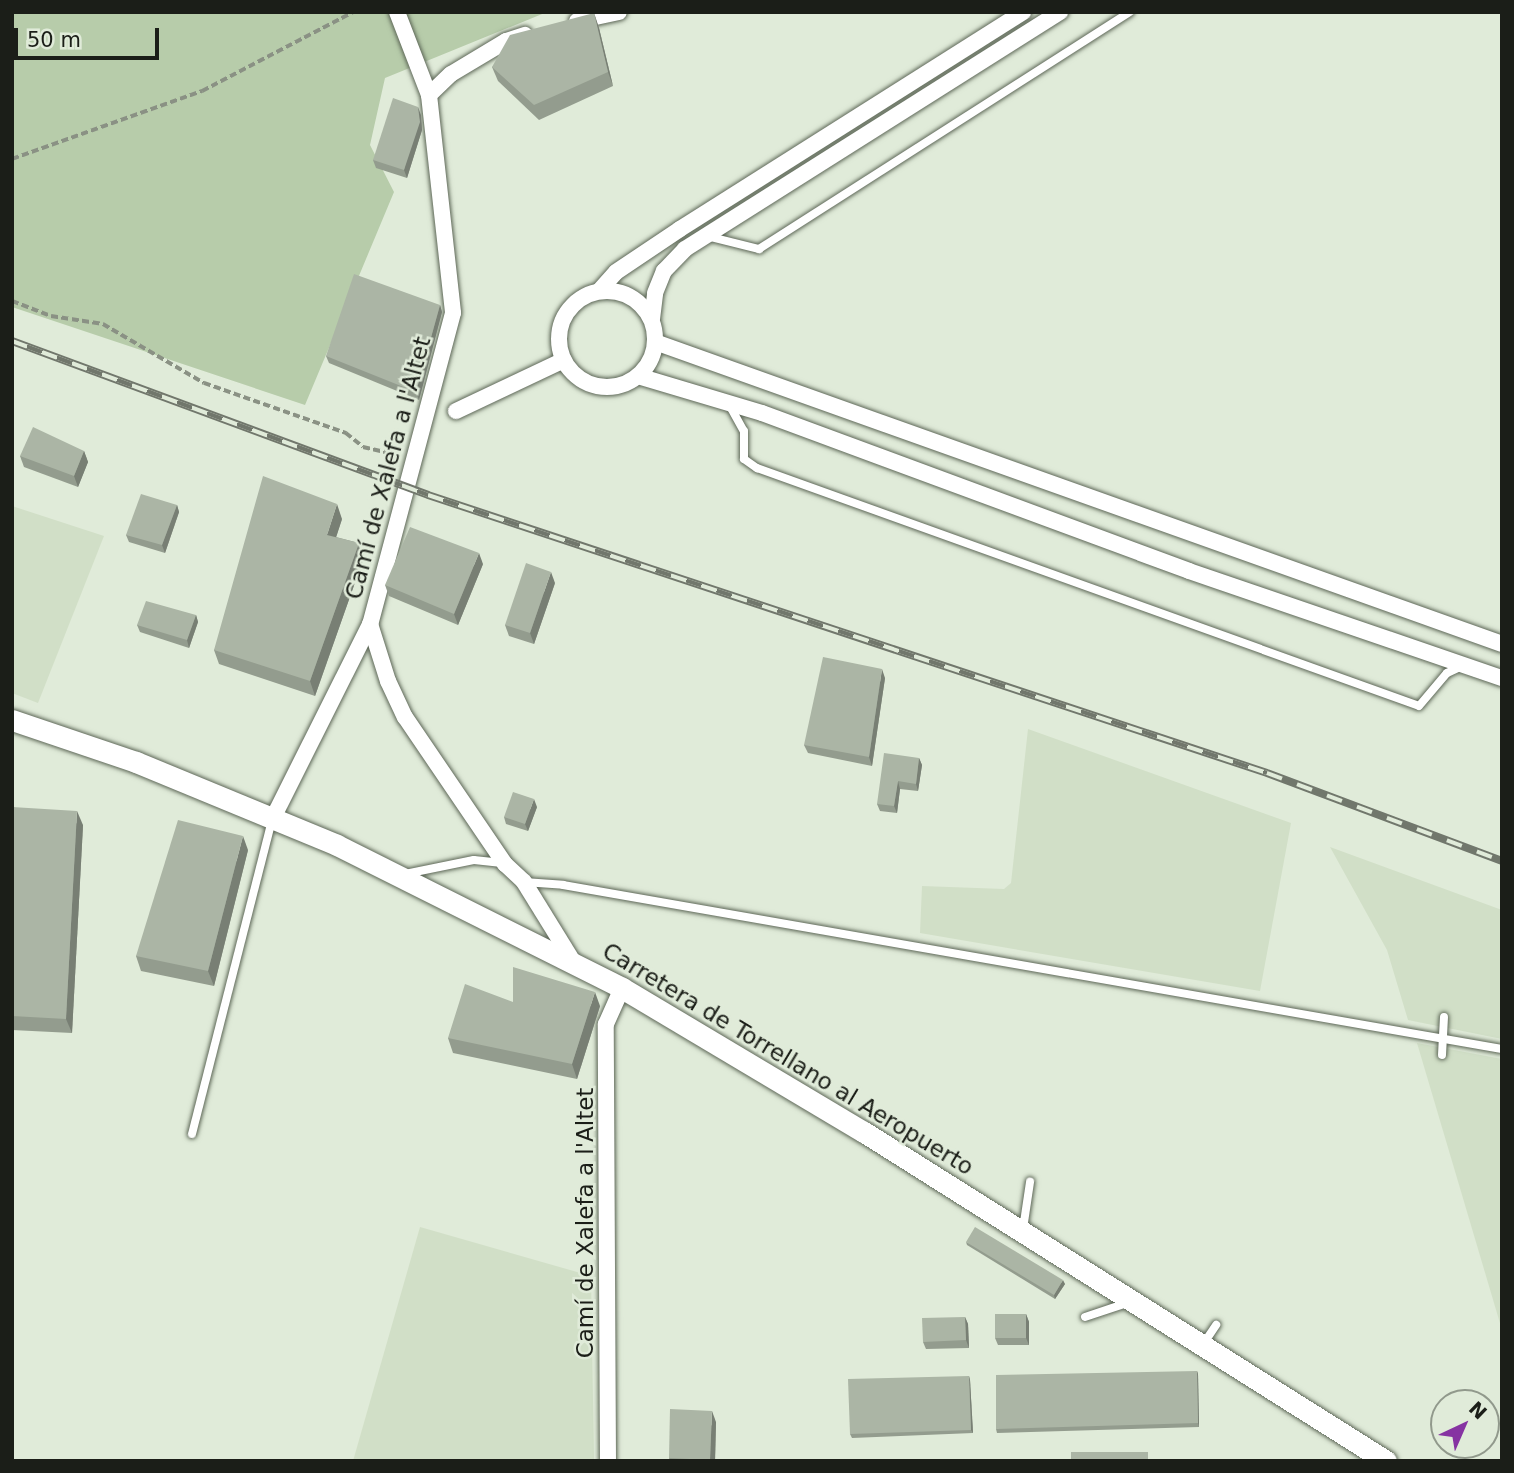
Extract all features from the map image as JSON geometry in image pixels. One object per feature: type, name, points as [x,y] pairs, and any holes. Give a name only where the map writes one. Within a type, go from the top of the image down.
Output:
[{"type":"street","name":"Camí de Xalefa a l'Altet","points":[[397,12],[429,95],[453,313],[370,624],[387,681],[405,716],[505,863],[524,882],[574,963]]},
{"type":"street","points":[[564,24],[619,12]]},
{"type":"street","points":[[599,291],[616,272],[680,229],[1023,12]]},
{"type":"street","points":[[652,319],[630,296],[599,291],[584,296],[563,320],[559,335],[565,360],[578,377],[592,385],[608,387],[638,376],[648,365],[655,342],[652,319],[664,271],[707,236],[1060,12]]},
{"type":"street","points":[[429,95],[451,74],[506,41],[541,30]]},
{"type":"street","points":[[655,342],[1502,644]]},
{"type":"street","points":[[456,411],[565,360]]},
{"type":"street","points":[[638,376],[723,401],[1189,571],[1502,678]]},
{"type":"street","points":[[273,818],[370,624]]},
{"type":"street","name":"Carretera de Torrellano al Aeropuerto","points":[[12,720],[136,762],[273,818],[398,875],[622,988],[1022,1232],[1386,1461]]},
{"type":"street","name":"Camí de Xalefa a l'Altet","points":[[608,1461],[606,1024],[622,988]]},
{"type":"lane","points":[[707,236],[759,249],[1130,12]]},
{"type":"lane","points":[[723,401],[739,416],[744,459],[757,468],[1419,706],[1447,673],[1464,665]]},
{"type":"lane","points":[[192,1134],[273,818]]},
{"type":"lane","points":[[398,875],[474,860],[505,863]]},
{"type":"lane","points":[[524,882],[576,887],[1441,1036],[1502,1049]]},
{"type":"lane","points":[[1442,1055],[1444,1017]]},
{"type":"lane","points":[[1022,1232],[1030,1182]]},
{"type":"lane","points":[[1085,1317],[1133,1301]]},
{"type":"lane","points":[[1203,1345],[1216,1325]]},
{"type":"path","points":[[12,159],[202,91],[353,12]]},
{"type":"path","points":[[12,301],[51,316],[103,324],[204,383],[346,433],[363,447],[414,459]]},
{"type":"shaded area","points":[[12,12],[547,12],[385,78],[370,145],[394,192],[305,405],[12,307]]},
{"type":"shaded area","points":[[12,506],[104,536],[38,703],[12,693]]},
{"type":"shaded area","points":[[1028,729],[1291,823],[1260,991],[920,933],[922,886],[1004,889],[1011,883]]},
{"type":"shaded area","points":[[1330,847],[1502,910],[1502,1039],[1408,1020],[1387,950]]},
{"type":"shaded area","points":[[1417,1043],[1502,1059],[1502,1330]]},
{"type":"shaded area","points":[[420,1227],[591,1276],[594,1461],[353,1461]]},
{"type":"building","points":[[594,13],[608,72],[534,105],[492,67],[510,35]]},
{"type":"building","points":[[393,98],[418,107],[420,122],[404,170],[373,160]]},
{"type":"building","points":[[354,274],[440,305],[416,392],[326,356]]},
{"type":"building","points":[[33,427],[84,451],[74,476],[20,456]]},
{"type":"building","points":[[263,476],[337,504],[327,535],[359,543],[310,681],[214,650]]},
{"type":"building","points":[[141,494],[177,505],[162,545],[126,535]]},
{"type":"building","points":[[410,527],[479,553],[454,614],[385,585]]},
{"type":"building","points":[[526,563],[551,572],[530,633],[505,625]]},
{"type":"building","points":[[146,601],[196,615],[187,640],[137,625]]},
{"type":"building","points":[[823,657],[882,669],[869,757],[804,745]]},
{"type":"building","points":[[884,753],[919,758],[916,784],[898,781],[894,806],[877,804]]},
{"type":"building","points":[[513,792],[534,799],[525,824],[504,817]]},
{"type":"building","points":[[12,807],[77,811],[66,1019],[12,1016]]},
{"type":"building","points":[[178,820],[243,836],[208,971],[136,956]]},
{"type":"building","points":[[513,967],[595,992],[572,1064],[448,1038],[465,984],[513,1002]]},
{"type":"building","points":[[975,1227],[1063,1280],[1054,1295],[966,1242]]},
{"type":"building","points":[[995,1314],[1026,1314],[1026,1338],[995,1338]]},
{"type":"building","points":[[965,1317],[966,1340],[923,1342],[922,1318]]},
{"type":"building","points":[[1197,1371],[1198,1423],[996,1429],[996,1375]]},
{"type":"building","points":[[969,1376],[971,1430],[850,1434],[848,1379]]},
{"type":"building","points":[[670,1409],[712,1411],[710,1460],[669,1458]]},
{"type":"building","points":[[1071,1452],[1148,1452],[1148,1461],[1071,1461]]},
{"type":"railway","points":[[12,341],[428,495],[1267,773],[1502,861]]}]
